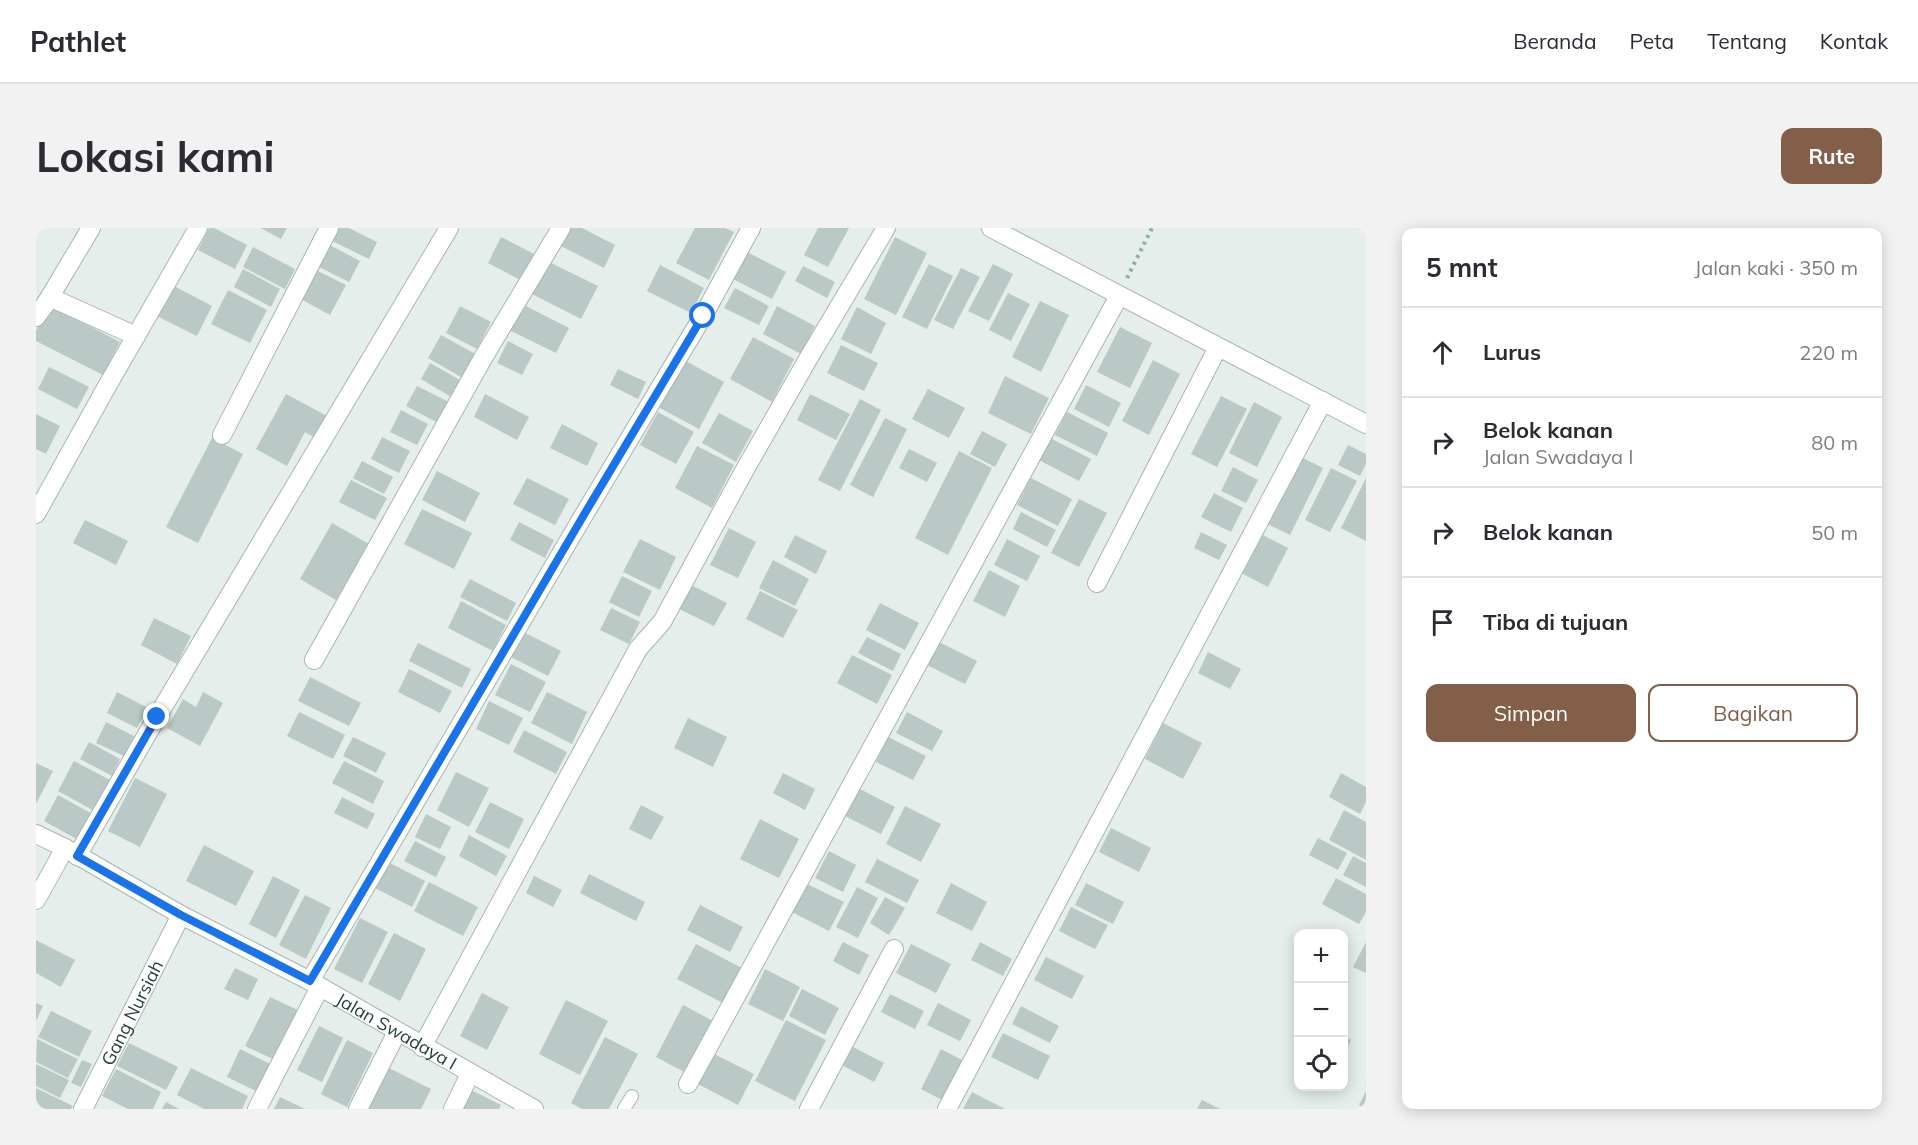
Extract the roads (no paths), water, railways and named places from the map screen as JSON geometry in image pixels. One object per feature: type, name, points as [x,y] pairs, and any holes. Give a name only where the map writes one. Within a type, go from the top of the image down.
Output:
[{"type":"street","points":[[40,311],[91,228]]},
{"type":"street","points":[[36,514],[198,228]]},
{"type":"street","points":[[222,435],[329,228]]},
{"type":"street","points":[[36,900],[71,852],[163,707],[449,228]]},
{"type":"street","points":[[314,660],[483,358],[561,228]]},
{"type":"street","points":[[257,1109],[315,984],[585,513],[703,316],[751,228]]},
{"type":"street","points":[[422,1047],[638,648],[662,622],[742,473],[886,228]]},
{"type":"street","points":[[991,228],[1366,424]]},
{"type":"street","points":[[688,1084],[1119,296]]},
{"type":"street","points":[[40,311],[47,302],[54,299],[62,301],[136,336]]},
{"type":"street","points":[[1097,583],[1218,347]]},
{"type":"street","points":[[947,1109],[1323,401]]},
{"type":"street","name":"Jalan Swadaya I","points":[[36,834],[181,915],[315,984],[534,1109]]},
{"type":"street","name":"Gang Nursiah","points":[[83,1109],[181,915]]},
{"type":"street","points":[[808,1109],[894,949]]},
{"type":"street","points":[[358,1109],[397,1032]]},
{"type":"street","points":[[453,1109],[471,1074]]},
{"type":"lane","points":[[624,1109],[632,1096]]}]
